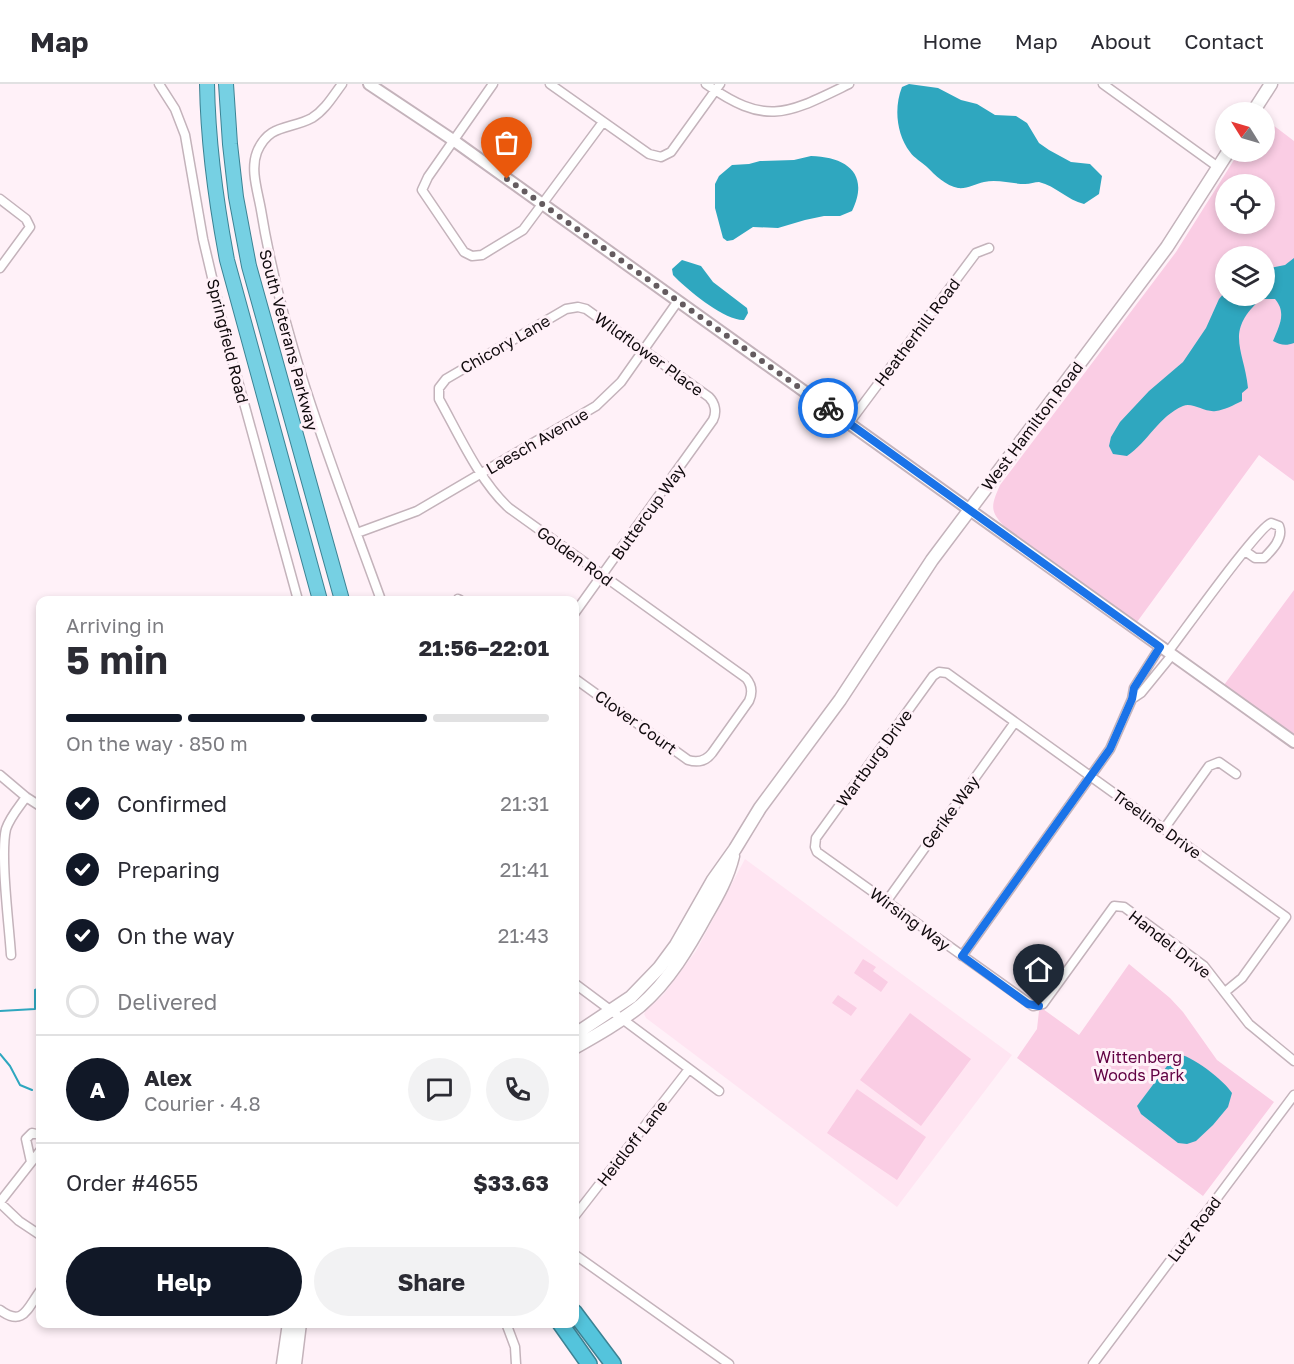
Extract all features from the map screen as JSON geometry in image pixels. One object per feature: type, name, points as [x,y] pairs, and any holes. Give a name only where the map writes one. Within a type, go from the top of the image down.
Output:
[{"type":"highway","points":[[207,84],[211,154],[227,260],[319,596]]},
{"type":"highway","name":"South Veterans Parkway","points":[[226,84],[236,197],[249,266],[341,596]]},
{"type":"highway","points":[[579,1319],[613,1364]]},
{"type":"highway","points":[[564,1328],[589,1364]]},
{"type":"main road","points":[[1259,102],[1271,84]]},
{"type":"main road","name":"West Hamilton Road","points":[[579,1044],[617,1015],[659,968],[676,945],[713,880],[760,808],[846,692],[921,576],[1167,247],[1221,162]]},
{"type":"main road","name":"West Hamilton Road","points":[[579,1033],[617,1015]]},
{"type":"main road","points":[[283,1364],[288,1328]]},
{"type":"main road","points":[[295,1364],[299,1328]]},
{"type":"street","name":"Springfield Road","points":[[159,84],[175,109],[185,135],[203,239],[227,341],[297,596]]},
{"type":"street","points":[[342,84],[318,113],[309,119],[276,129],[267,137],[257,151],[254,172],[263,226],[286,322],[306,388],[380,596]]},
{"type":"street","points":[[369,84],[453,140],[1294,742]]},
{"type":"street","points":[[493,84],[425,181],[422,190],[430,205],[467,254],[472,256],[482,255],[519,234],[528,225],[603,122]]},
{"type":"street","points":[[550,84],[649,154],[662,157],[671,152],[718,87]]},
{"type":"street","points":[[706,84],[718,87],[729,100],[745,107],[778,112],[807,104],[849,84]]},
{"type":"street","points":[[1103,84],[1218,167]]},
{"type":"street","points":[[0,199],[26,219],[30,226],[0,268]]},
{"type":"street","name":"Heatherhill Road","points":[[849,423],[976,253],[989,248]]},
{"type":"street","name":"Laesch Avenue","points":[[357,533],[417,511],[596,406],[615,389],[678,301]]},
{"type":"street","name":"Wildflower Place","points":[[578,307],[586,309],[709,397],[715,408]]},
{"type":"street","name":"Chicory Lane","points":[[439,390],[446,379],[476,361],[566,309],[578,307]]},
{"type":"street","name":"Golden Rod","points":[[439,390],[439,399],[481,473],[492,490],[509,508],[746,678],[752,688],[749,701],[719,745],[708,758],[699,761]]},
{"type":"street","name":"Buttercup Way","points":[[579,607],[713,420],[715,408]]},
{"type":"street","points":[[962,956],[1110,749],[1137,682],[1167,651],[1245,551],[1268,524],[1279,526],[1280,537],[1264,558],[1255,558],[1245,551]]},
{"type":"street","points":[[1132,699],[1141,693],[1167,651]]},
{"type":"street","name":"Treeline Drive","points":[[939,672],[947,673],[1286,917],[1242,978],[1225,992]]},
{"type":"street","name":"Wartburg Drive","points":[[814,847],[816,838],[933,676],[939,672]]},
{"type":"street","name":"Clover Court","points":[[579,682],[688,760],[699,761]]},
{"type":"street","name":"Gerike Way","points":[[886,902],[1015,722]]},
{"type":"street","points":[[1164,829],[1209,766],[1219,762],[1236,774]]},
{"type":"street","points":[[0,775],[36,803]]},
{"type":"street","points":[[11,955],[3,863],[5,835],[8,825],[26,797]]},
{"type":"street","name":"Wirsing Way","points":[[814,847],[817,852],[1028,1004],[1039,1006]]},
{"type":"street","name":"Handel Drive","points":[[1039,1006],[1043,1004],[1114,906],[1124,907],[1204,966],[1249,1024],[1294,1061]]},
{"type":"street","points":[[579,987],[719,1091]]},
{"type":"street","name":"Heidloff Lane","points":[[579,1211],[689,1069]]},
{"type":"street","name":"Lutz Road","points":[[1093,1364],[1294,1095]]},
{"type":"street","points":[[31,1162],[26,1139],[32,1133],[36,1134]]},
{"type":"street","points":[[36,1156],[0,1202],[19,1221],[36,1232]]},
{"type":"street","points":[[579,1258],[729,1364]]},
{"type":"street","points":[[0,1310],[12,1318],[17,1318],[26,1311],[36,1297]]},
{"type":"street","points":[[508,1328],[515,1347],[516,1364]]},
{"type":"shaded area","points":[[745,859],[1012,1055],[897,1207],[646,1018],[644,1014],[663,995],[696,951]]},
{"type":"green space","points":[[1275,127],[1294,141],[1294,481],[1259,455],[1137,622],[1006,528],[994,512],[993,503],[1000,485],[1176,252],[1215,190],[1215,234],[1275,234],[1275,174],[1225,174],[1233,162],[1275,162]]},
{"type":"green space","points":[[1294,590],[1294,734],[1224,685]]},
{"type":"green space","points":[[863,959],[876,967],[873,971],[888,982],[881,992],[854,973]]},
{"type":"green space","name":"Wittenberg Woods Park","points":[[1129,964],[1170,998],[1183,1012],[1217,1060],[1274,1102],[1203,1196],[1017,1058],[1037,1029],[1039,1011],[1043,1009],[1079,1035]]},
{"type":"green space","points":[[838,995],[857,1008],[851,1016],[832,1003]]},
{"type":"green space","points":[[910,1013],[971,1059],[921,1126],[860,1080]]},
{"type":"green space","points":[[857,1089],[926,1137],[897,1180],[827,1133]]},
{"type":"water","points":[[909,84],[938,88],[961,100],[977,104],[995,115],[1016,116],[1027,123],[1039,143],[1049,150],[1071,162],[1090,164],[1102,176],[1099,194],[1084,204],[1039,182],[1025,184],[989,181],[961,188],[945,183],[912,154],[905,145],[899,129],[897,112],[899,95],[902,87]]},
{"type":"water","points":[[811,156],[835,160],[852,170],[858,187],[852,211],[840,216],[824,216],[778,228],[753,227],[733,240],[727,241],[723,238],[715,208],[715,184],[719,176],[732,165],[794,160]]},
{"type":"water","points":[[1294,258],[1294,343],[1288,345],[1273,341],[1281,320],[1281,309],[1275,299],[1275,267],[1285,265]]},
{"type":"water","points":[[682,260],[701,266],[713,282],[747,308],[748,313],[744,320],[719,312],[679,281],[673,275],[672,269]]},
{"type":"water","points":[[1216,306],[1255,306],[1243,321],[1240,331],[1239,341],[1248,388],[1242,393],[1242,401],[1216,411],[1191,405],[1183,406],[1167,416],[1127,456],[1113,454],[1109,446],[1111,437],[1120,422],[1149,391],[1183,362],[1206,328]]},
{"type":"water","points":[[1176,1054],[1189,1058],[1206,1069],[1232,1093],[1228,1107],[1213,1125],[1196,1141],[1187,1144],[1178,1143],[1141,1114],[1137,1106]]},
{"type":"waterway","points":[[0,1011],[35,1009],[36,990]]},
{"type":"waterway","points":[[0,1054],[10,1066],[20,1085],[32,1090]]},
{"type":"way so far","points":[[507,179],[828,408]]},
{"type":"route","points":[[828,408],[1160,647],[1134,688],[1121,728],[1110,749],[962,956],[1028,1004],[1039,1006]]}]
